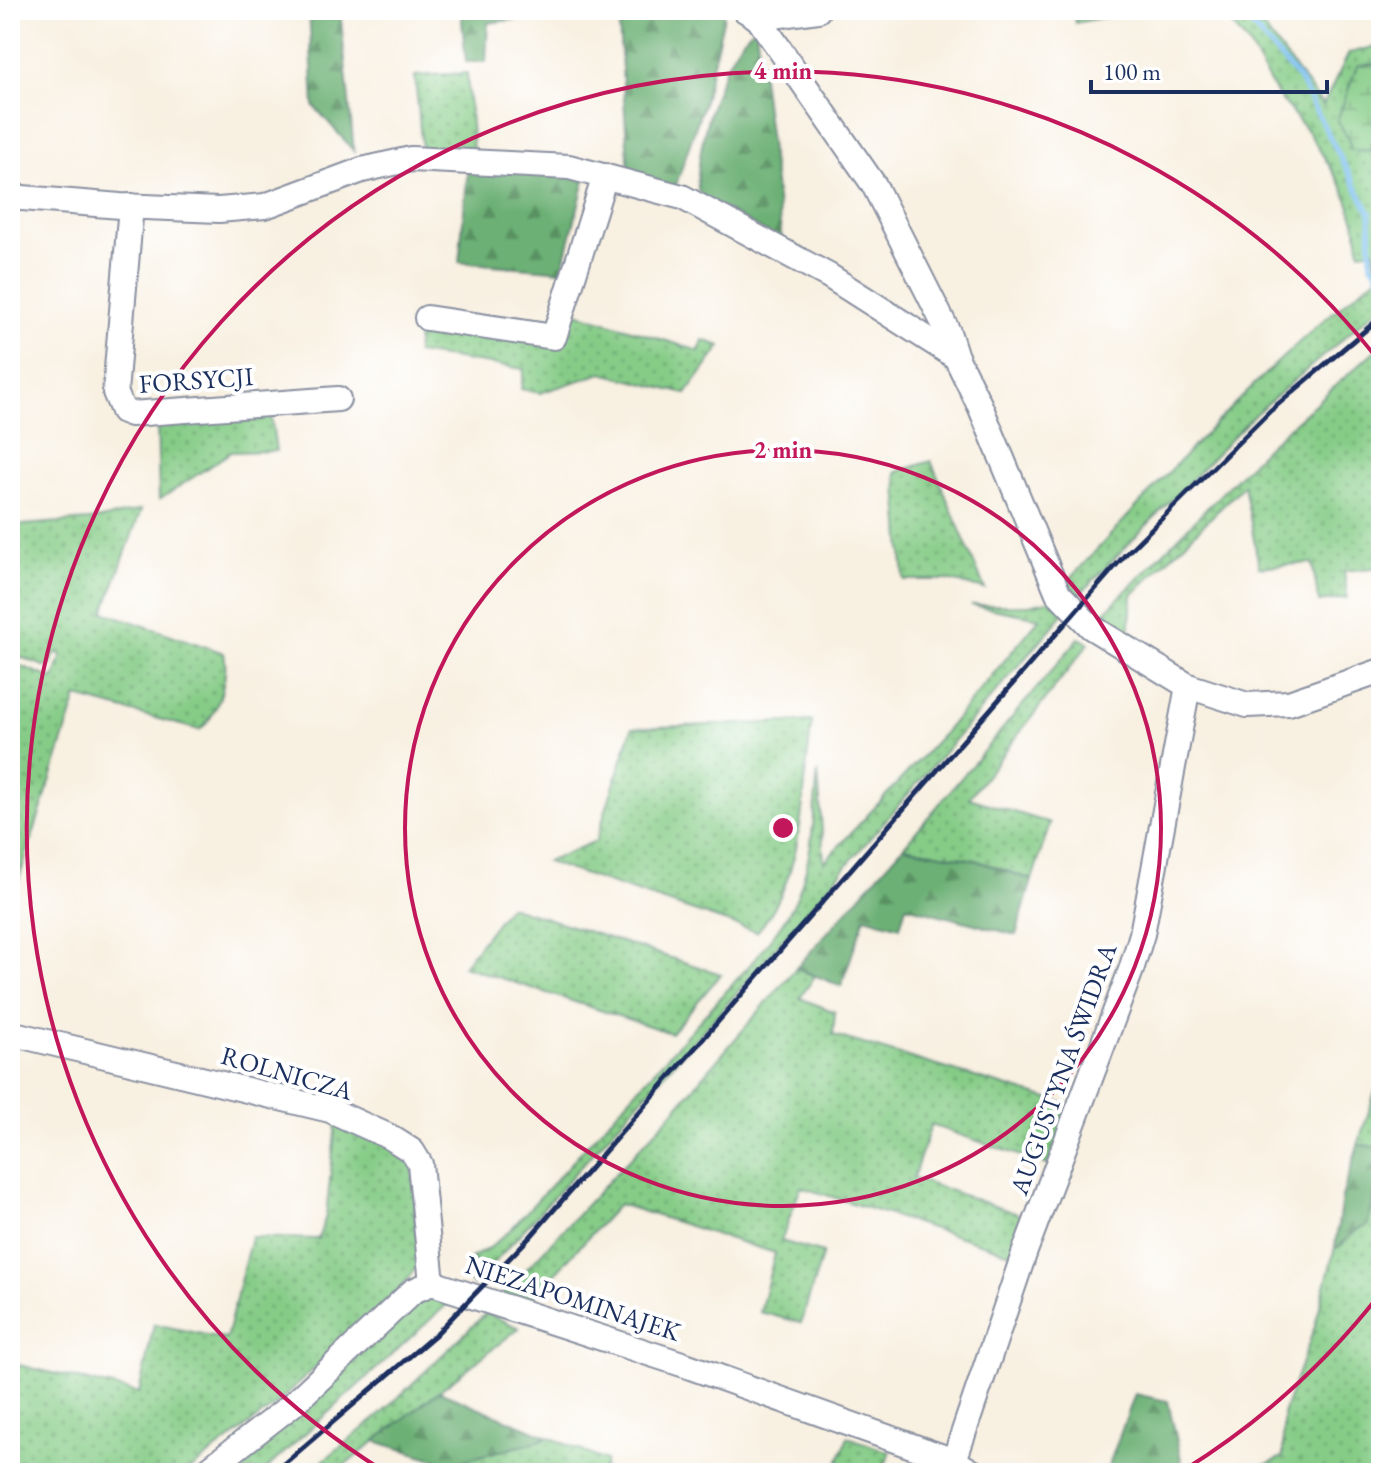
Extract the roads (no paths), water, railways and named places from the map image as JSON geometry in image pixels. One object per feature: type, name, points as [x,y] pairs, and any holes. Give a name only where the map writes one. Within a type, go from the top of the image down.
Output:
[{"type":"street","points":[[752,14],[818,10]]},
{"type":"street","points":[[752,14],[874,185],[948,332],[1058,593],[1091,627],[1188,686],[1228,701],[1262,706],[1319,695],[1381,671]]},
{"type":"street","points":[[10,197],[219,210],[265,206],[362,170],[411,159],[522,163],[605,176],[682,197],[829,276],[956,357]]},
{"type":"street","points":[[427,318],[554,337],[605,176]]},
{"type":"street","name":"FORSYCJI","points":[[131,206],[115,392],[123,411],[131,414],[338,399]]},
{"type":"street","name":"AUGUSTYNA ŚWIDRA","points":[[964,1467],[1025,1251],[1142,934],[1188,686]]},
{"type":"street","name":"ROLNICZA","points":[[10,1033],[330,1110],[390,1137],[412,1151],[420,1164],[432,1283]]},
{"type":"street","name":"NIEZAPOMINAJEK","points":[[204,1473],[293,1404],[413,1291],[432,1283],[714,1375],[964,1467]]},
{"type":"waterway","points":[[1238,10],[1299,79],[1370,213],[1371,263],[1381,279]]},
{"type":"railway","points":[[273,1473],[436,1334],[531,1236],[1125,555],[1270,411],[1381,317]]}]
